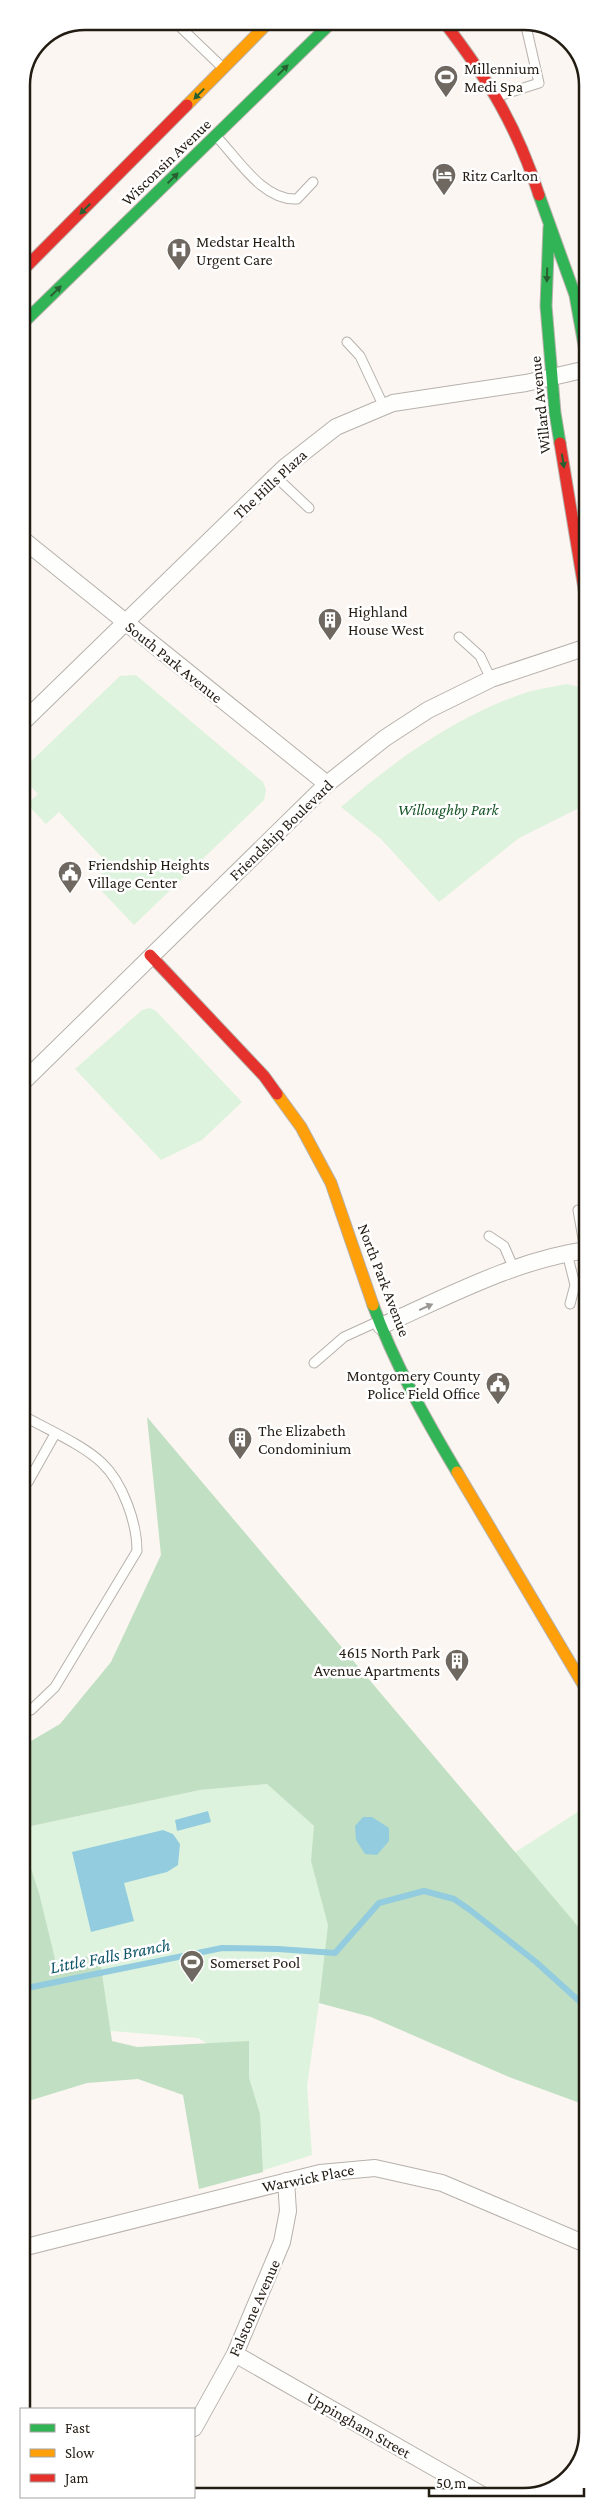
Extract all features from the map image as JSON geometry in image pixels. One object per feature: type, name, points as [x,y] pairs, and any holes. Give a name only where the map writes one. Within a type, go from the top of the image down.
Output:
[{"type":"street","name":"Wisconsin Avenue","points":[[30,263],[262,30]]},
{"type":"street","name":"Wisconsin Avenue","points":[[30,316],[324,30]]},
{"type":"street","name":"Willard Avenue","points":[[450,30],[470,55],[497,97],[527,158],[549,227],[575,296],[579,318]]},
{"type":"street","name":"Willard Avenue","points":[[549,227],[546,306],[552,375],[557,424],[579,558]]},
{"type":"street","name":"The Hills Plaza","points":[[30,715],[275,476],[336,427],[393,403],[537,381],[552,375],[579,370]]},
{"type":"street","name":"South Park Avenue","points":[[30,545],[327,784]]},
{"type":"street","name":"Friendship Boulevard","points":[[30,1075],[150,955],[327,784],[406,723],[491,679],[579,650]]},
{"type":"street","name":"North Park Avenue","points":[[150,955],[264,1076],[302,1127],[331,1183],[380,1324],[438,1440],[579,1677]]},
{"type":"street","points":[[380,1324],[514,1269],[579,1251]]},
{"type":"street","name":"Warwick Place","points":[[30,2246],[286,2181],[354,2168],[393,2170],[442,2183],[579,2240]]},
{"type":"street","name":"Falstone Avenue","points":[[195,2426],[234,2354],[282,2242],[288,2211],[286,2181]]},
{"type":"street","name":"Uppingham Street","points":[[234,2354],[470,2488]]},
{"type":"lane","points":[[183,30],[224,69]]},
{"type":"lane","points":[[497,97],[539,83],[527,30]]},
{"type":"lane","points":[[216,136],[264,188],[285,200],[297,199],[314,182]]},
{"type":"lane","points":[[347,342],[360,356],[384,407]]},
{"type":"lane","points":[[275,476],[309,508]]},
{"type":"lane","points":[[459,637],[480,656],[491,679]]},
{"type":"lane","points":[[578,1210],[579,1215]]},
{"type":"lane","points":[[489,1236],[504,1246],[514,1269]]},
{"type":"lane","points":[[567,1254],[575,1286],[570,1304]]},
{"type":"lane","points":[[314,1363],[344,1337],[380,1324]]},
{"type":"lane","points":[[30,1420],[89,1454],[110,1472],[131,1514],[137,1532],[137,1551],[55,1687],[30,1710]]},
{"type":"lane","points":[[30,1478],[55,1434]]},
{"type":"green space","points":[[136,675],[263,782],[266,790],[264,800],[134,925],[93,882],[110,866],[59,812],[46,824],[30,807],[30,801],[38,794],[30,786],[30,762],[120,676]]},
{"type":"green space","name":"Willoughby Park","points":[[567,684],[579,687],[579,808],[519,838],[439,902],[381,839],[341,807],[382,773],[449,728],[497,704],[538,689]]},
{"type":"green space","points":[[150,1008],[156,1011],[242,1102],[202,1140],[161,1160],[75,1069],[142,1010]]},
{"type":"green space","points":[[147,1417],[579,1928],[579,2103],[509,2077],[371,2017],[319,2003],[328,1925],[311,1861],[314,1826],[267,1784],[200,1790],[30,1826],[30,1741],[60,1724],[111,1662],[161,1555]]},
{"type":"green space","name":"Somerset Pool","points":[[267,1784],[314,1826],[336,1927],[319,2003],[307,2086],[312,2155],[242,2177],[230,2057],[198,2038],[74,2028],[30,2091],[30,1826],[200,1790]]},
{"type":"green space","points":[[579,1811],[579,1928],[514,1853]]},
{"type":"green space","points":[[30,1865],[39,1893],[56,1963],[99,1954],[112,2041],[137,2047],[249,2041],[249,2078],[260,2114],[263,2172],[199,2189],[183,2095],[138,2079],[87,2083],[30,2101]]},
{"type":"water","points":[[208,1811],[211,1822],[177,1831],[175,1820]]},
{"type":"water","points":[[363,1817],[372,1817],[389,1828],[389,1841],[377,1855],[365,1854],[356,1840],[355,1826]]},
{"type":"water","points":[[163,1830],[173,1834],[180,1844],[178,1865],[167,1872],[124,1883],[134,1921],[91,1932],[72,1852]]},
{"type":"waterway","name":"Little Falls Branch","points":[[30,1987],[222,1948],[335,1953],[379,1903],[424,1891],[454,1899],[470,1910],[536,1962],[579,2001]]},
{"type":"traffic: fast","points":[[30,316],[324,30]]},
{"type":"traffic: fast","points":[[539,195],[575,295],[579,317]]},
{"type":"traffic: fast","points":[[549,227],[546,306],[555,413],[560,443]]},
{"type":"traffic: fast","points":[[373,1305],[381,1327],[411,1391],[457,1472]]},
{"type":"traffic: slow","points":[[187,105],[261,30]]},
{"type":"traffic: slow","points":[[277,1094],[301,1127],[331,1183],[373,1305]]},
{"type":"traffic: slow","points":[[457,1472],[579,1678]]},
{"type":"traffic: jam","points":[[450,30],[475,64],[500,104],[521,146],[539,195]]},
{"type":"traffic: jam","points":[[30,263],[187,105]]},
{"type":"traffic: jam","points":[[560,443],[579,558]]},
{"type":"traffic: jam","points":[[150,955],[264,1076],[277,1094]]},
{"type":"place","name":"Millennium Medi Spa","points":[[446,98]]},
{"type":"place","name":"Ritz Carlton","points":[[444,196]]},
{"type":"place","name":"Medstar Health Urgent Care","points":[[179,271]]},
{"type":"place","name":"Highland House West","points":[[330,641]]},
{"type":"place","name":"Friendship Heights Village Center","points":[[70,894]]},
{"type":"place","name":"Montgomery County Police Field Office","points":[[498,1405]]},
{"type":"place","name":"The Elizabeth Condominium","points":[[240,1460]]},
{"type":"place","name":"4615 North Park Avenue Apartments","points":[[457,1682]]},
{"type":"place","name":"Somerset Pool","points":[[192,1983]]}]
